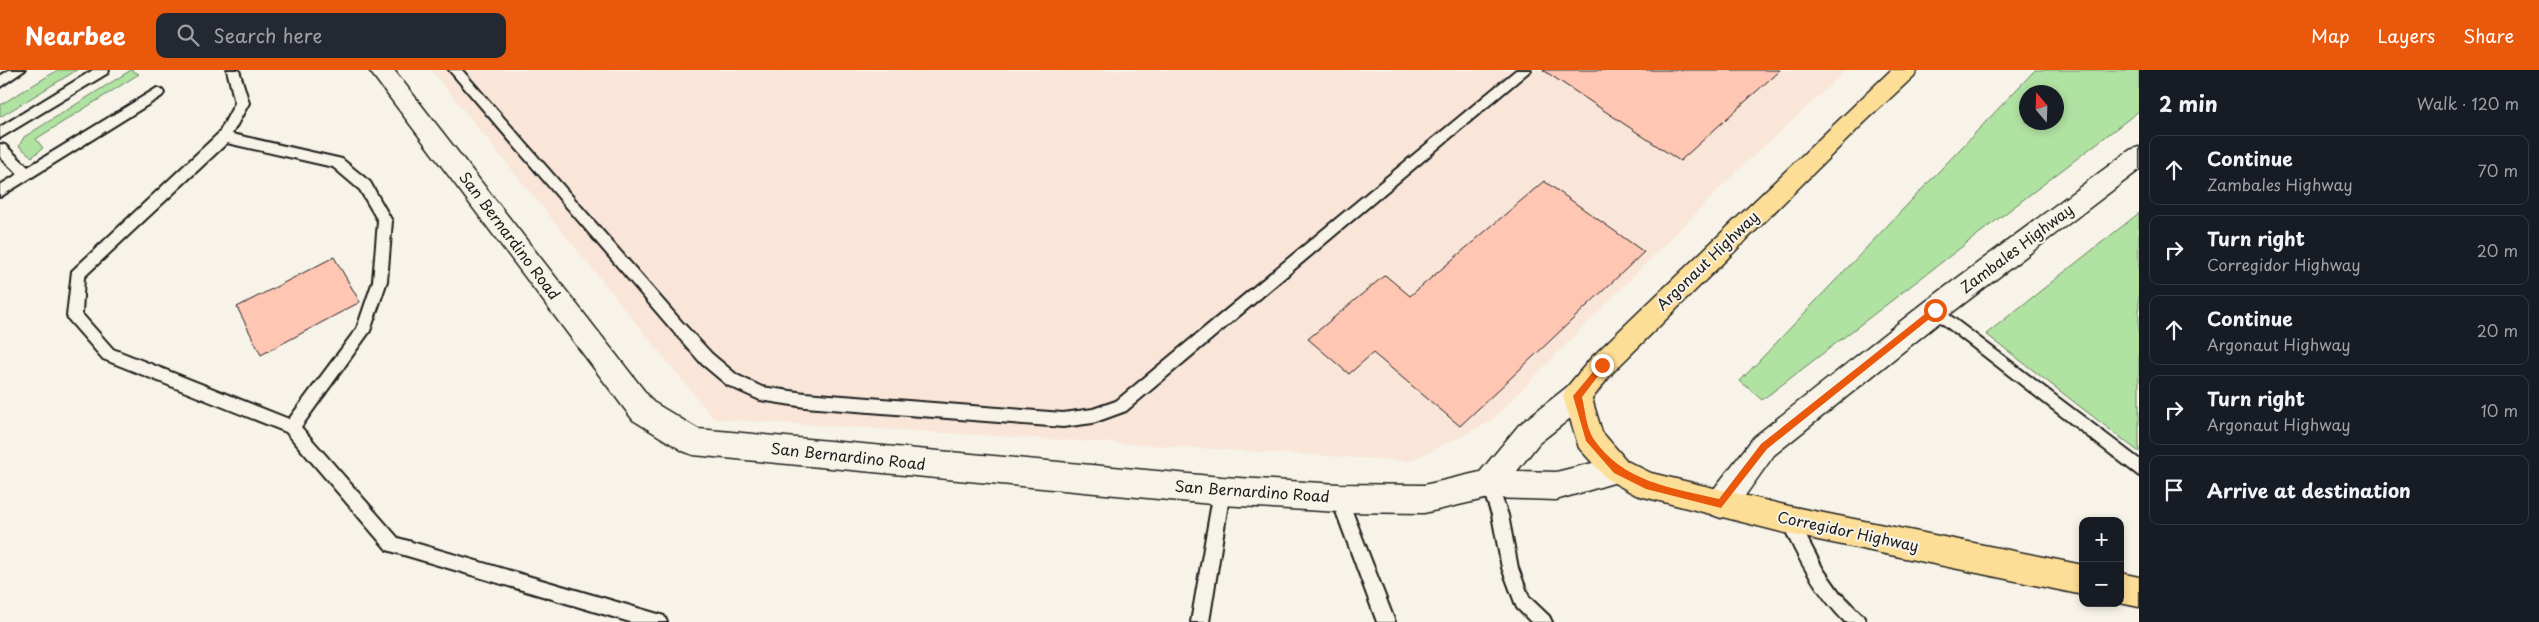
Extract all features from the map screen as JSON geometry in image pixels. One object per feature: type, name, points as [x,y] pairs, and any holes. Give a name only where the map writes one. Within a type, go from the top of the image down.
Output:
[{"type":"main road","name":"Argonaut Highway","points":[[1577,396],[1602,365],[1850,122],[1906,70]]},
{"type":"main road","points":[[1577,396],[1589,439],[1617,470]]},
{"type":"main road","name":"Corregidor Highway","points":[[1617,470],[1646,485],[1721,504],[1789,520],[2079,579]]},
{"type":"main road","points":[[2124,589],[2139,592]]},
{"type":"street","name":"San Bernardino Road","points":[[381,70],[643,411],[693,442],[1222,491],[1338,498],[1424,499],[1489,484],[1556,486],[1617,470]]},
{"type":"street","name":"Zambales Highway","points":[[1721,504],[1764,446],[1935,310],[2139,158]]},
{"type":"street","points":[[1489,484],[1530,434],[1577,396]]},
{"type":"lane","points":[[0,82],[19,70]]},
{"type":"lane","points":[[0,133],[103,70]]},
{"type":"lane","points":[[233,70],[242,103],[224,137],[77,275],[74,316],[108,354],[292,427],[393,544],[658,622]]},
{"type":"lane","points":[[456,70],[677,326],[707,358],[732,380],[760,393],[805,400],[1063,420],[1086,419],[1105,414],[1121,406],[1525,70]]},
{"type":"lane","points":[[0,192],[157,93]]},
{"type":"lane","points":[[224,137],[337,163],[365,186],[384,221],[380,281],[363,331],[292,427]]},
{"type":"lane","points":[[0,150],[28,175]]},
{"type":"lane","points":[[1935,310],[2139,469]]},
{"type":"lane","points":[[1489,484],[1500,515],[1510,568],[1523,602],[1543,622]]},
{"type":"lane","points":[[1200,622],[1222,491]]},
{"type":"lane","points":[[1338,498],[1386,622]]},
{"type":"lane","points":[[1789,520],[1814,574],[1838,605],[1857,622]]},
{"type":"shaded area","points":[[431,70],[1847,70],[1739,169],[1490,422],[1410,461],[714,419]]},
{"type":"green space","points":[[58,70],[77,70],[0,117],[0,105]]},
{"type":"green space","points":[[131,70],[139,74],[36,139],[43,148],[32,157],[19,146],[24,137]]},
{"type":"green space","points":[[2035,70],[2139,70],[2139,111],[1762,400],[1740,381],[2019,87],[2019,130],[2064,130],[2064,85],[2021,85]]},
{"type":"green space","points":[[2139,213],[2139,452],[1986,334]]},
{"type":"building","points":[[1543,70],[1780,70],[1680,161]]},
{"type":"building","points":[[1544,181],[1644,252],[1460,426],[1373,353],[1349,374],[1308,339],[1385,275],[1410,296]]},
{"type":"building","points":[[334,257],[360,302],[261,355],[237,307]]},
{"type":"route","points":[[1602,365],[1577,396],[1589,439],[1617,470],[1646,485],[1721,504],[1764,446],[1935,310]]}]
